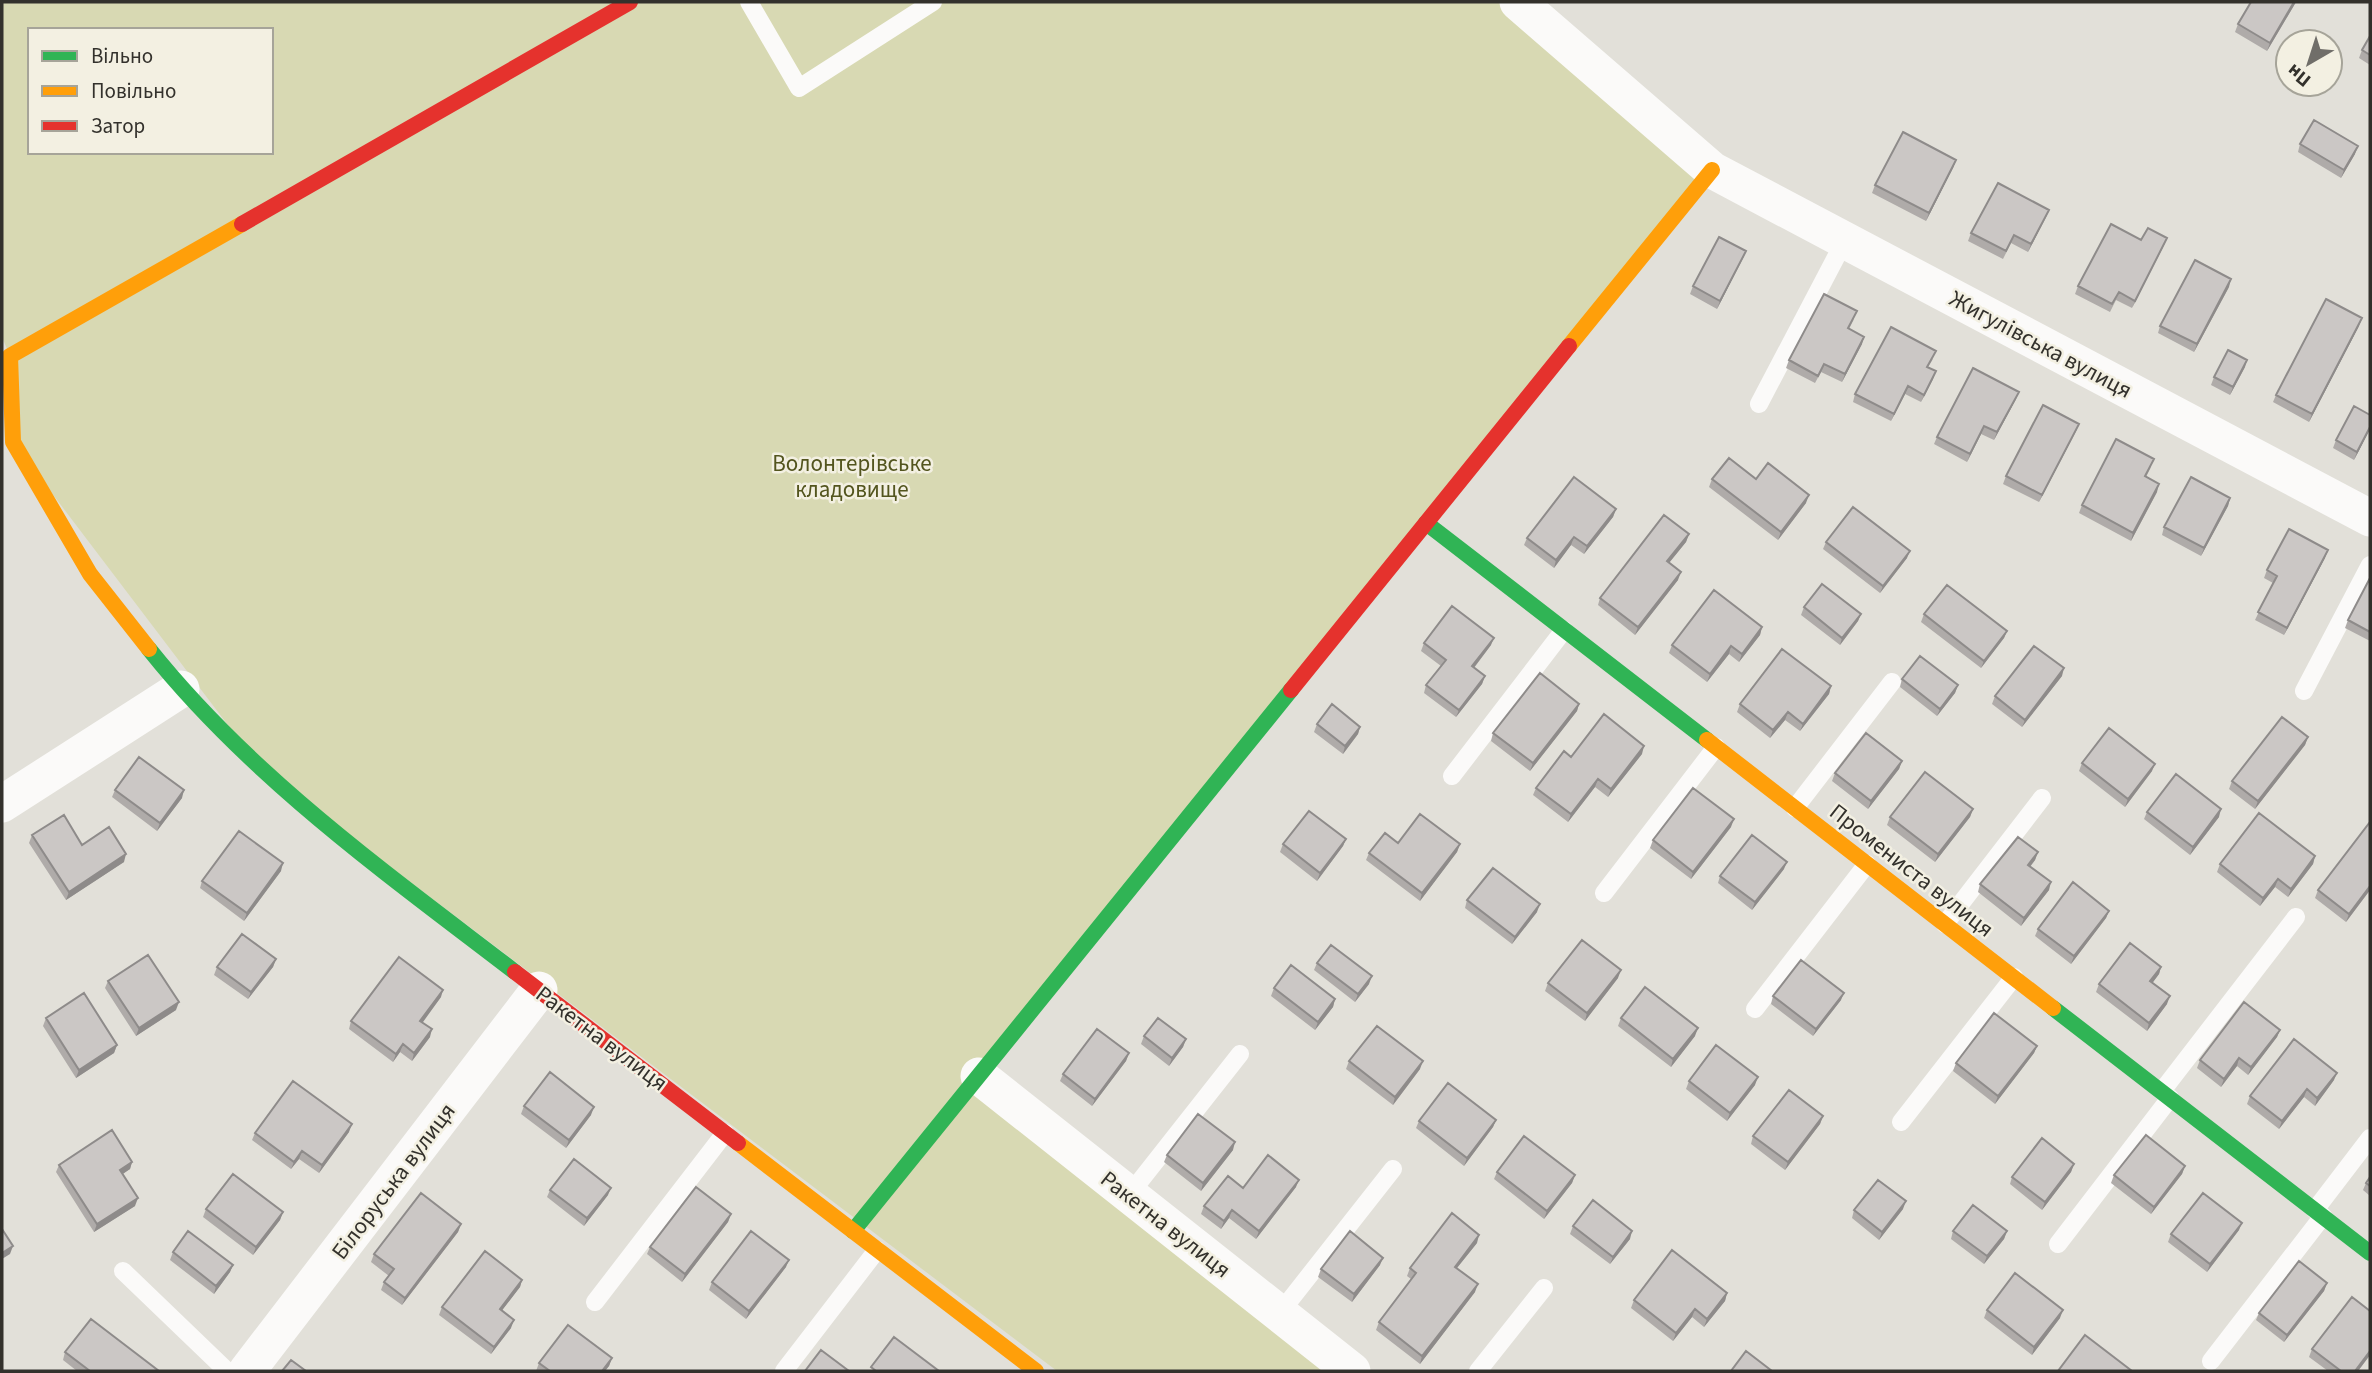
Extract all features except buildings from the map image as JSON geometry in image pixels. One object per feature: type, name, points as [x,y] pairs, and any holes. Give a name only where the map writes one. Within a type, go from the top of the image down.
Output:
[{"type":"street","points":[[10,356],[630,2]]},
{"type":"street","name":"Жигулівська вулиця","points":[[1518,2],[1712,170],[2370,518]]},
{"type":"street","points":[[853,1231],[1712,170]]},
{"type":"street","name":"Ракетна вулиця","points":[[10,356],[13,442],[90,574],[181,689],[262,770],[343,841],[853,1231],[1028,1369]]},
{"type":"street","name":"Промениста вулиця","points":[[1426,523],[2370,1252]]},
{"type":"street","points":[[2,804],[181,689]]},
{"type":"street","name":"Білоруська вулиця","points":[[247,1371],[539,990]]},
{"type":"street","name":"Ракетна вулиця","points":[[979,1076],[1352,1371]]},
{"type":"lane","points":[[749,2],[799,88],[933,2]]},
{"type":"lane","points":[[1759,404],[1845,240]]},
{"type":"lane","points":[[2,337],[10,356]]},
{"type":"lane","points":[[2304,691],[2370,565]]},
{"type":"lane","points":[[1452,776],[1564,631]]},
{"type":"lane","points":[[1795,808],[1892,682]]},
{"type":"lane","points":[[1604,893],[1716,747]]},
{"type":"lane","points":[[1945,924],[2042,798]]},
{"type":"lane","points":[[1755,1009],[1867,864]]},
{"type":"lane","points":[[2058,1244],[2296,917]]},
{"type":"lane","points":[[1901,1122],[2014,977]]},
{"type":"lane","points":[[1129,1195],[1240,1054]]},
{"type":"lane","points":[[595,1302],[725,1133]]},
{"type":"lane","points":[[2211,1361],[2370,1138]]},
{"type":"lane","points":[[1279,1314],[1393,1170]]},
{"type":"lane","points":[[784,1371],[877,1250]]},
{"type":"lane","points":[[122,1271],[227,1371]]},
{"type":"lane","points":[[1478,1371],[1544,1288]]},
{"type":"green space","name":"Волонтерівське кладовище","points":[[2,2],[1518,2],[1712,170],[971,1086],[1331,1371],[1057,1371],[262,770],[13,442],[10,356],[2,337]]},
{"type":"traffic: fast","points":[[1426,523],[1707,740]]},
{"type":"traffic: fast","points":[[149,649],[231,740],[276,781],[369,860],[515,972]]},
{"type":"traffic: fast","points":[[853,1231],[1291,690]]},
{"type":"traffic: fast","points":[[2053,1008],[2370,1253]]},
{"type":"traffic: slow","points":[[1569,346],[1712,170]]},
{"type":"traffic: slow","points":[[149,649],[90,574],[13,442],[10,356],[242,224]]},
{"type":"traffic: slow","points":[[1707,740],[2053,1008]]},
{"type":"traffic: slow","points":[[738,1143],[1036,1371]]},
{"type":"traffic: jam","points":[[242,224],[630,2]]},
{"type":"traffic: jam","points":[[1291,690],[1569,346]]},
{"type":"traffic: jam","points":[[515,972],[738,1143]]}]
